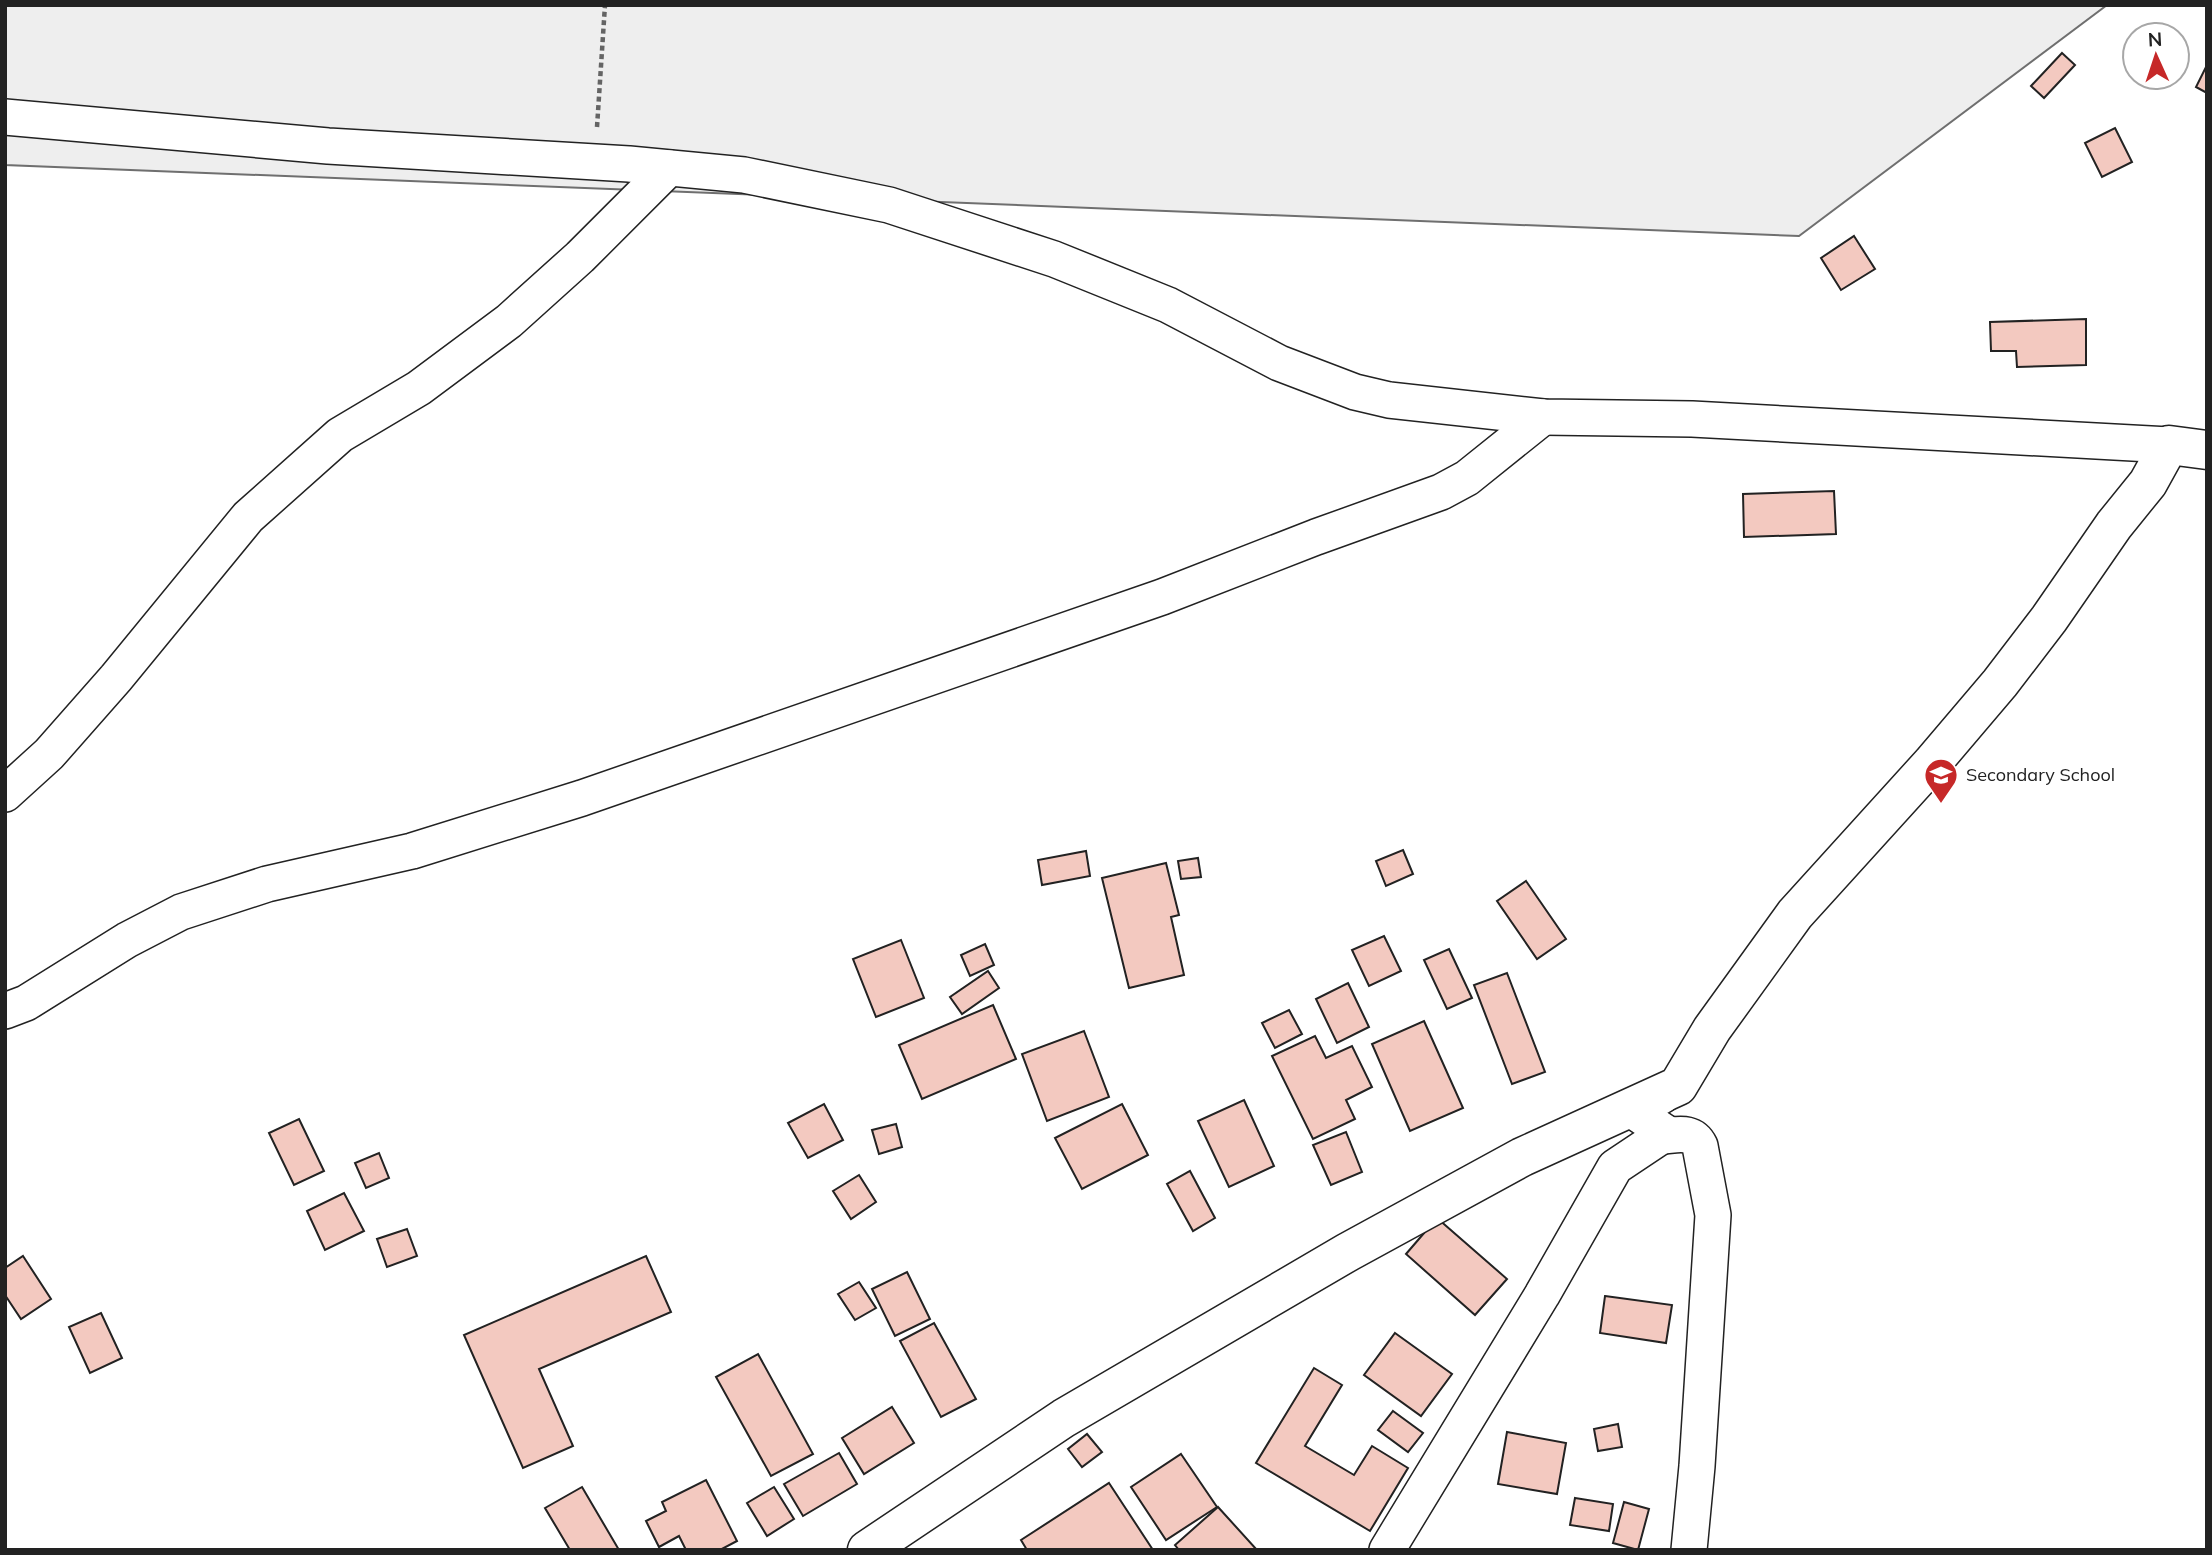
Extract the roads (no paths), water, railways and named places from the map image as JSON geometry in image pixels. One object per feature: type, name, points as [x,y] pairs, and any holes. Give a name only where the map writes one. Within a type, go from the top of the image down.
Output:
[{"type":"main road","points":[[867,1550],[1064,1418],[1348,1252],[1522,1157],[1678,1086],[1712,1029],[1795,914],[1932,763],[2000,682],[2049,619],[2114,525],[2148,483],[2169,445],[2207,450]]},
{"type":"street","points":[[5,117],[328,146],[744,175],[889,205],[1054,259],[1168,305],[1279,363],[1355,392],[1389,400],[1543,417],[1692,419],[2169,445]]},
{"type":"street","points":[[5,794],[49,754],[116,678],[248,517],[340,435],[419,388],[509,321],[580,257],[669,168]]},
{"type":"street","points":[[5,1012],[26,1003],[127,940],[181,912],[267,884],[412,851],[582,798],[1162,597],[1441,492],[1467,478],[1543,417]]},
{"type":"street","points":[[1666,1133],[1635,1112],[1678,1086]]},
{"type":"street","points":[[1387,1550],[1542,1295],[1615,1167],[1666,1133]]},
{"type":"street","points":[[1666,1133],[1662,1136],[1686,1134],[1696,1139],[1700,1146],[1713,1215],[1689,1550]]},
{"type":"place","name":"Secondary School","points":[[1941,805]]}]
